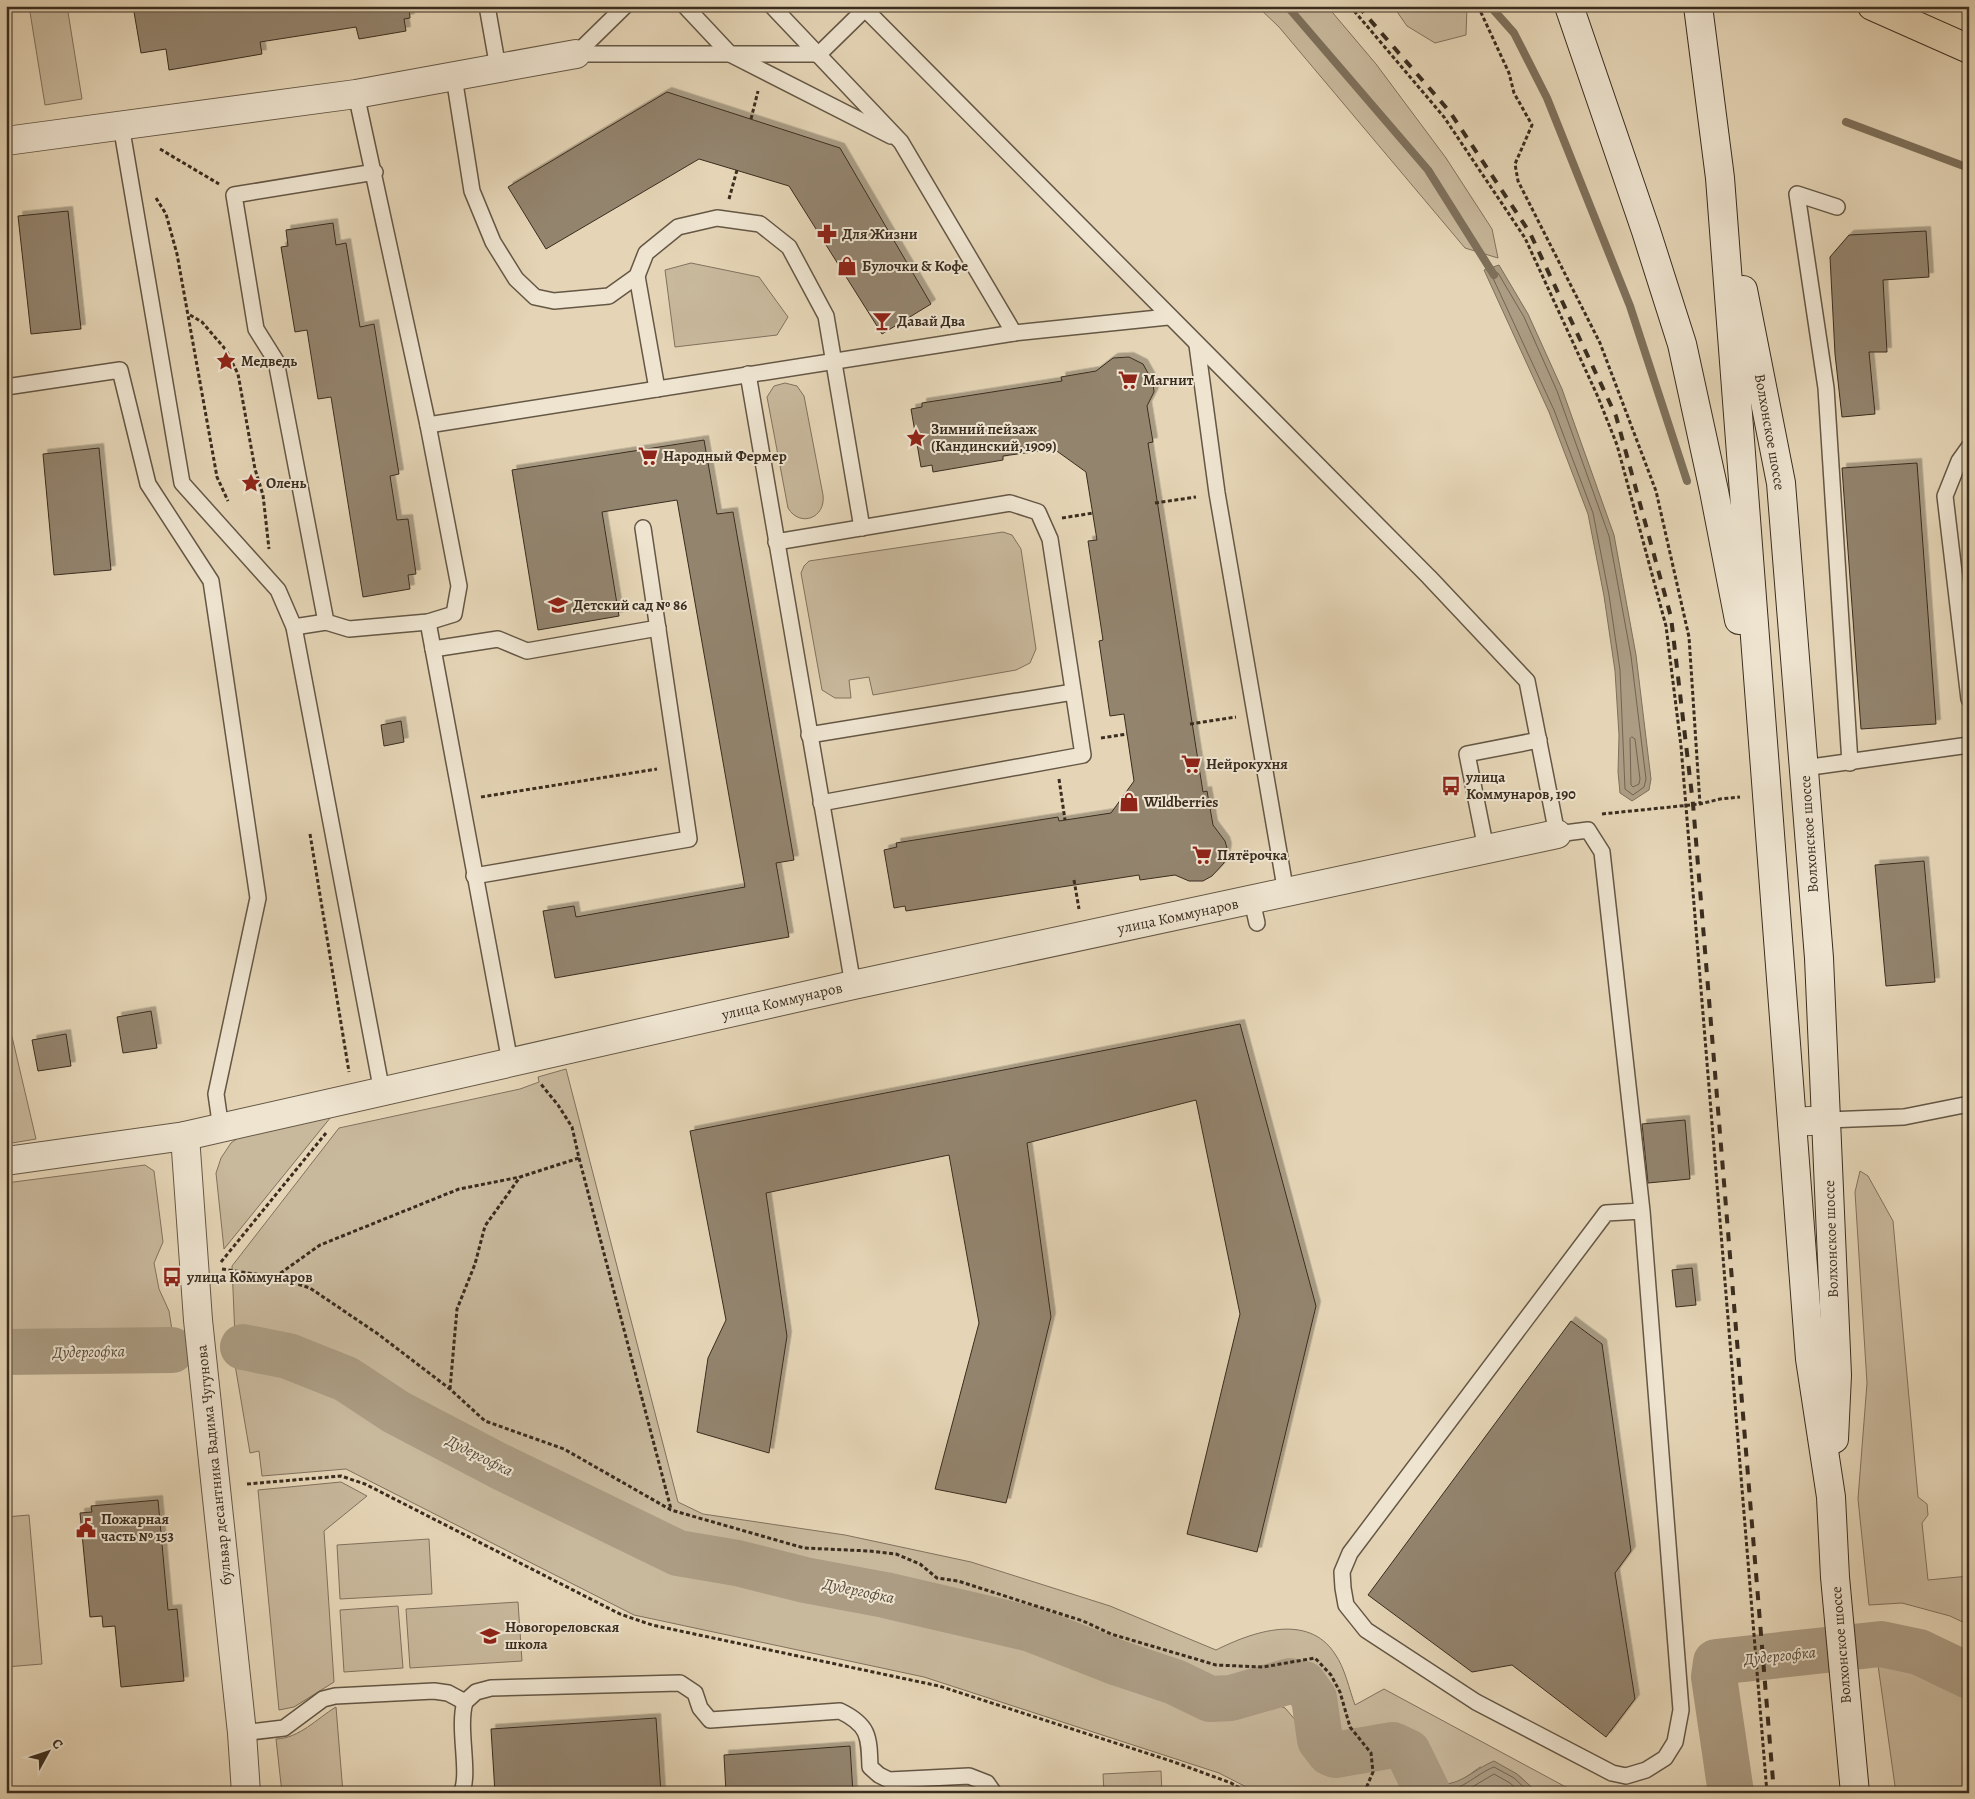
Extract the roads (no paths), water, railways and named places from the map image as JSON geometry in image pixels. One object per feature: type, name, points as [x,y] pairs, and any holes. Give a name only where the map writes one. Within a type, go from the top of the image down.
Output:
[{"type":"highway","points":[[1872,6],[1968,49]]},
{"type":"main road","points":[[1569,6],[1643,222],[1682,344],[1714,491],[1766,768],[1785,764],[1804,768]]},
{"type":"main road","name":"Волхонское шоссе","points":[[1698,6],[1720,178],[1810,1359],[1830,1497],[1835,1577],[1855,1793]]},
{"type":"main road","name":"Волхонское шоссе","points":[[1705,6],[1713,121]]},
{"type":"main road","points":[[6,141],[356,94],[576,54]]},
{"type":"main road","name":"Волхонское шоссе","points":[[1720,178],[1781,483],[1819,958],[1837,1375],[1830,1497]]},
{"type":"main road","name":"улица Коммунаров","points":[[6,1161],[185,1136],[221,1129],[853,985],[1255,912],[1286,893],[1558,834]]},
{"type":"main road","points":[[1792,1122],[1826,1120]]},
{"type":"main road","name":"бульвар десантника Вадима Чугунова","points":[[185,1136],[198,1320],[242,1733],[246,1793]]},
{"type":"lane","points":[[487,6],[498,68]]},
{"type":"lane","points":[[576,54],[625,6]]},
{"type":"lane","points":[[685,6],[730,54],[902,142]]},
{"type":"lane","points":[[772,6],[902,142],[1014,333]]},
{"type":"lane","points":[[576,54],[819,54],[864,8],[1168,317],[1429,577],[1527,681],[1558,834],[1588,830],[1602,852],[1642,1211],[1681,1710],[1675,1742],[1665,1758],[1646,1770],[1626,1776],[1612,1773],[1476,1702],[1366,1630],[1346,1605],[1342,1572],[1350,1553],[1606,1213],[1642,1211]]},
{"type":"lane","points":[[454,77],[472,191],[493,242],[516,279],[535,297],[554,301],[609,296],[637,276]]},
{"type":"lane","points":[[294,627],[326,622],[349,629],[428,622],[454,614],[459,586],[428,425],[375,172],[356,94]]},
{"type":"lane","points":[[121,125],[182,483],[278,590],[294,627],[382,1092]]},
{"type":"lane","points":[[326,622],[276,361],[256,328],[234,195],[375,172]]},
{"type":"lane","points":[[1837,207],[1797,194],[1826,388],[1850,763]]},
{"type":"lane","points":[[658,389],[637,276],[646,253],[678,227],[717,218],[760,224],[789,246],[826,316],[862,528]]},
{"type":"lane","points":[[428,425],[1014,333],[1168,317]]},
{"type":"lane","points":[[1198,346],[1217,493],[1286,893]]},
{"type":"lane","points":[[6,387],[120,370],[148,484],[211,581],[258,898],[216,1094],[221,1129]]},
{"type":"lane","points":[[748,374],[853,985]]},
{"type":"lane","points":[[1969,447],[1959,462],[1945,496],[1969,699]]},
{"type":"lane","points":[[776,542],[1010,503],[1038,512],[1050,539],[1083,755],[821,803]]},
{"type":"lane","points":[[474,876],[689,839],[643,528]]},
{"type":"lane","points":[[428,622],[510,1062]]},
{"type":"lane","points":[[433,649],[498,639],[527,651],[658,628]]},
{"type":"lane","points":[[809,735],[1073,692]]},
{"type":"lane","points":[[1486,850],[1467,754],[1539,740]]},
{"type":"lane","points":[[1804,768],[1969,745]]},
{"type":"lane","points":[[1826,1120],[1904,1117],[1969,1104]]},
{"type":"lane","points":[[461,1793],[465,1779],[461,1715],[465,1702],[476,1692],[491,1688],[680,1683],[695,1693],[700,1708],[710,1720],[840,1711],[857,1719],[865,1729],[869,1743],[870,1767],[879,1775],[889,1780],[969,1776],[987,1783],[994,1793]]},
{"type":"lane","points":[[242,1733],[284,1728],[323,1699],[335,1696],[434,1691],[448,1693],[465,1702]]},
{"type":"water","points":[[1499,265],[1528,314],[1562,389],[1614,535],[1636,655],[1651,779],[1649,790],[1632,801],[1620,793],[1615,671],[1604,596],[1588,514],[1549,412],[1484,270]]},
{"type":"water","points":[[1494,1761],[1517,1774],[1538,1793],[1431,1793],[1433,1783],[1442,1784],[1457,1781]]},
{"type":"waterway","points":[[1287,6],[1428,170],[1494,275]]},
{"type":"waterway","points":[[1490,6],[1514,33],[1547,98],[1630,306],[1687,481]]},
{"type":"waterway","points":[[1846,122],[1969,168]]},
{"type":"waterway","name":"Дудергофка","points":[[243,1347],[288,1356],[346,1379],[396,1412],[499,1466],[678,1553],[737,1563],[805,1580],[885,1595],[1031,1629],[1118,1663],[1175,1682],[1210,1699],[1231,1698],[1290,1681],[1304,1684],[1314,1698],[1320,1740],[1330,1753],[1335,1755],[1393,1745],[1408,1752],[1428,1793]]},
{"type":"waterway","name":"Дудергофка","points":[[6,1352],[172,1350]]},
{"type":"waterway","name":"Дудергофка","points":[[1731,1793],[1714,1677],[1716,1662],[1881,1644],[1919,1652],[1969,1676]]},
{"type":"waterway","points":[[1715,1653],[1716,1662]]},
{"type":"railway","points":[[1358,6],[1450,112],[1530,233],[1616,416],[1671,617],[1693,804],[1774,1793]]},
{"type":"place","name":"Для Жизни","points":[[827,234]]},
{"type":"place","name":"Булочки & Кофе","points":[[847,266]]},
{"type":"place","name":"Давай Два","points":[[882,321]]},
{"type":"place","name":"Медведь","points":[[226,361]]},
{"type":"place","name":"Магнит","points":[[1128,380]]},
{"type":"place","name":"Зимний пейзаж (Кандинский, 1909)","points":[[916,438]]},
{"type":"place","name":"Народный Фермер","points":[[648,456]]},
{"type":"place","name":"Олень","points":[[251,483]]},
{"type":"place","name":"Детский сад № 86","points":[[558,605]]},
{"type":"place","name":"Нейрокухня","points":[[1191,764]]},
{"type":"place","name":"улица Коммунаров, 190","points":[[1451,786]]},
{"type":"place","name":"Wildberries","points":[[1129,802]]},
{"type":"place","name":"Пятёрочка","points":[[1202,855]]},
{"type":"place","name":"улица Коммунаров","points":[[172,1277]]},
{"type":"place","name":"Пожарная часть № 153","points":[[86,1528]]},
{"type":"place","name":"Новогореловская школа","points":[[490,1636]]}]
